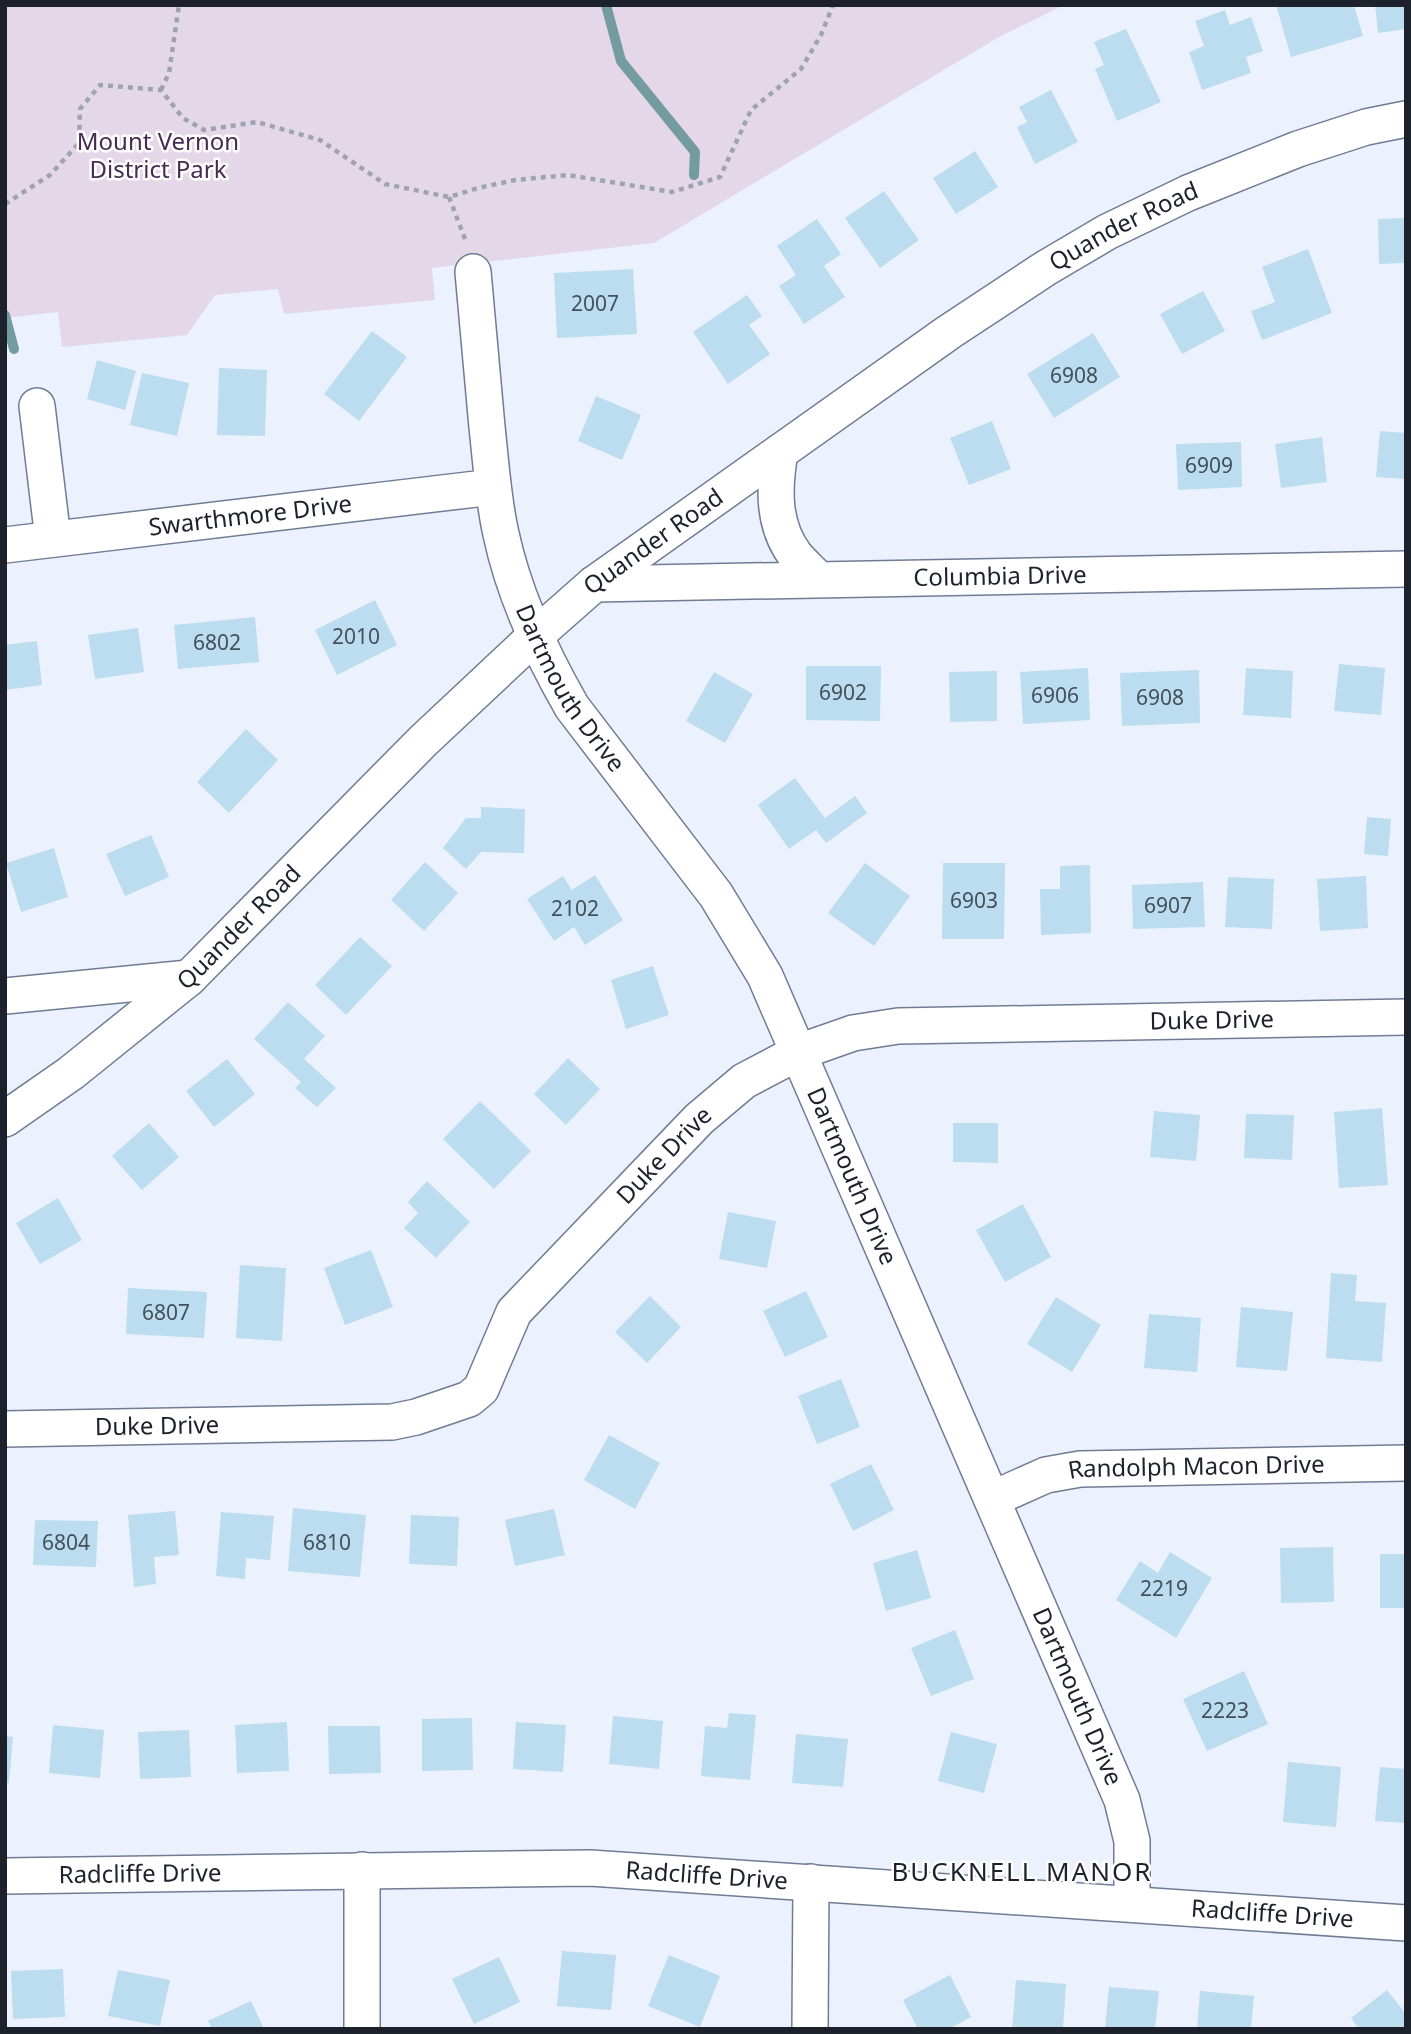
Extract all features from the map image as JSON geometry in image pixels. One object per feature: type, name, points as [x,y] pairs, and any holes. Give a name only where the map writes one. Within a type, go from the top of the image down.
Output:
[{"type":"street","name":"Quander Road","points":[[5,1119],[71,1073],[189,978],[423,741],[594,584],[949,332],[1046,268],[1107,232],[1188,192],[1298,149],[1366,127],[1406,119]]},
{"type":"street","name":"Dartmouth Drive","points":[[472,272],[493,488],[501,535],[518,594],[552,673],[572,707],[716,895],[765,976],[1122,1800],[1132,1841],[1132,1904]]},
{"type":"street","points":[[37,406],[54,539]]},
{"type":"street","points":[[780,452],[775,503],[783,534],[795,554],[818,579]]},
{"type":"street","name":"Swarthmore Drive","points":[[5,545],[493,488]]},
{"type":"street","name":"Columbia Drive","points":[[594,584],[1406,569]]},
{"type":"street","points":[[5,996],[189,978]]},
{"type":"street","name":"Duke Drive","points":[[5,1429],[392,1422],[469,1399],[481,1389],[514,1312],[699,1119],[744,1082],[799,1052],[853,1033],[898,1026],[1406,1017]]},
{"type":"street","name":"Randolph Macon Drive","points":[[992,1499],[1046,1475],[1080,1469],[1406,1463]]},
{"type":"street","name":"Radcliffe Drive","points":[[5,1876],[590,1868],[1406,1923]]},
{"type":"street","points":[[362,1870],[362,2029]]},
{"type":"street","points":[[810,2029],[811,1882]]},
{"type":"path","points":[[162,90],[169,73],[179,5]]},
{"type":"path","points":[[5,204],[50,175],[79,143],[80,109],[100,85],[162,90],[183,118],[204,130],[257,122],[320,140],[385,184],[449,197],[515,180],[568,175],[672,191],[720,177],[751,110],[801,69],[821,35],[833,5]]},
{"type":"path","points":[[449,197],[463,230],[472,272]]},
{"type":"green space","name":"Mount Vernon District Park","points":[[5,5],[1064,5],[999,37],[654,243],[432,268],[435,300],[284,314],[278,289],[215,295],[187,335],[62,347],[58,312],[5,318]]},
{"type":"building","points":[[1276,5],[1354,5],[1363,36],[1291,57]]},
{"type":"building","points":[[1375,5],[1406,5],[1406,29],[1378,33]]},
{"type":"building","points":[[1225,10],[1230,25],[1251,17],[1263,51],[1246,57],[1251,73],[1202,90],[1189,52],[1204,46],[1195,21]]},
{"type":"building","points":[[1126,29],[1161,102],[1117,121],[1095,69],[1104,65],[1094,42]]},
{"type":"building","points":[[1051,90],[1078,142],[1035,164],[1017,127],[1027,122],[1019,107]]},
{"type":"building","points":[[975,151],[998,187],[956,214],[933,178]]},
{"type":"building","points":[[884,191],[919,240],[880,268],[845,218]]},
{"type":"building","points":[[1406,218],[1406,263],[1379,264],[1378,219]]},
{"type":"building","points":[[817,219],[841,254],[824,266],[845,297],[804,324],[779,286],[796,275],[777,246]]},
{"type":"building","points":[[1308,249],[1332,313],[1262,340],[1251,311],[1275,302],[1262,267]]},
{"type":"building","points":[[633,269],[637,334],[557,338],[554,273]]},
{"type":"building","points":[[1203,291],[1225,331],[1182,354],[1160,314]]},
{"type":"building","points":[[747,295],[762,316],[749,325],[770,354],[728,384],[693,332]]},
{"type":"building","points":[[372,331],[407,357],[359,421],[324,394]]},
{"type":"building","points":[[1093,333],[1120,377],[1054,418],[1027,374]]},
{"type":"building","points":[[97,360],[136,371],[125,410],[87,399]]},
{"type":"building","points":[[219,368],[267,370],[265,436],[217,435]]},
{"type":"building","points":[[142,373],[189,383],[177,436],[130,425]]},
{"type":"building","points":[[596,396],[641,415],[622,460],[578,441]]},
{"type":"building","points":[[992,421],[1011,469],[969,485],[950,438]]},
{"type":"building","points":[[1380,431],[1406,433],[1406,479],[1376,477]]},
{"type":"building","points":[[1322,437],[1327,482],[1281,488],[1275,444]]},
{"type":"building","points":[[1241,442],[1242,487],[1178,490],[1176,444]]},
{"type":"building","points":[[375,600],[397,645],[337,675],[315,630]]},
{"type":"building","points":[[255,617],[259,662],[178,669],[174,625]]},
{"type":"building","points":[[138,628],[144,672],[95,679],[88,635]]},
{"type":"building","points":[[37,641],[42,685],[5,690],[5,645]]},
{"type":"building","points":[[1339,664],[1385,668],[1381,715],[1334,711]]},
{"type":"building","points":[[806,666],[881,666],[880,721],[806,720]]},
{"type":"building","points":[[1088,668],[1090,720],[1023,724],[1020,672]]},
{"type":"building","points":[[1246,668],[1293,671],[1291,718],[1243,715]]},
{"type":"building","points":[[1199,670],[1200,723],[1122,726],[1120,673]]},
{"type":"building","points":[[997,671],[997,721],[950,722],[949,672]]},
{"type":"building","points":[[714,672],[753,694],[725,743],[686,721]]},
{"type":"building","points":[[246,729],[278,760],[229,813],[197,782]]},
{"type":"building","points":[[795,778],[825,818],[855,796],[867,813],[826,843],[816,830],[789,849],[758,805]]},
{"type":"building","points":[[481,807],[525,809],[524,853],[481,852],[466,869],[443,848],[466,818],[481,818]]},
{"type":"building","points":[[1367,817],[1391,819],[1388,856],[1364,854]]},
{"type":"building","points":[[151,835],[169,877],[125,896],[106,854]]},
{"type":"building","points":[[54,848],[68,897],[21,912],[6,863]]},
{"type":"building","points":[[425,862],[458,893],[424,931],[391,900]]},
{"type":"building","points":[[865,863],[910,896],[874,946],[828,913]]},
{"type":"building","points":[[943,863],[1005,863],[1004,939],[942,939]]},
{"type":"building","points":[[1090,865],[1091,933],[1041,935],[1040,889],[1060,889],[1060,866]]},
{"type":"building","points":[[595,875],[623,920],[585,945],[574,927],[554,941],[527,899],[563,876],[572,890]]},
{"type":"building","points":[[1366,876],[1368,928],[1320,931],[1317,879]]},
{"type":"building","points":[[1228,877],[1274,879],[1272,929],[1225,927]]},
{"type":"building","points":[[1203,882],[1205,927],[1133,929],[1132,885]]},
{"type":"building","points":[[360,937],[392,966],[346,1015],[315,985]]},
{"type":"building","points":[[653,966],[669,1015],[626,1029],[611,980]]},
{"type":"building","points":[[288,1002],[325,1036],[304,1059],[336,1088],[317,1107],[295,1088],[301,1082],[254,1039]]},
{"type":"building","points":[[568,1058],[600,1089],[566,1125],[534,1094]]},
{"type":"building","points":[[227,1059],[255,1094],[214,1127],[186,1091]]},
{"type":"building","points":[[480,1101],[531,1151],[494,1189],[443,1139]]},
{"type":"building","points":[[1382,1108],[1388,1185],[1339,1188],[1334,1112]]},
{"type":"building","points":[[1154,1111],[1200,1115],[1196,1161],[1150,1157]]},
{"type":"building","points":[[1246,1114],[1294,1115],[1292,1160],[1244,1158]]},
{"type":"building","points":[[149,1123],[179,1157],[142,1190],[112,1156]]},
{"type":"building","points":[[953,1123],[998,1123],[998,1163],[953,1162]]},
{"type":"building","points":[[427,1181],[470,1222],[436,1258],[404,1228],[418,1213],[408,1202]]},
{"type":"building","points":[[58,1198],[82,1240],[40,1264],[16,1223]]},
{"type":"building","points":[[1023,1204],[1051,1257],[1005,1282],[976,1230]]},
{"type":"building","points":[[728,1212],[776,1221],[767,1268],[719,1259]]},
{"type":"building","points":[[371,1250],[393,1307],[345,1325],[324,1268]]},
{"type":"building","points":[[240,1265],[286,1268],[282,1341],[236,1338]]},
{"type":"building","points":[[1331,1273],[1357,1275],[1355,1301],[1386,1303],[1382,1362],[1326,1358]]},
{"type":"building","points":[[128,1288],[207,1292],[204,1338],[126,1334]]},
{"type":"building","points":[[806,1291],[828,1337],[785,1357],[763,1311]]},
{"type":"building","points":[[650,1296],[681,1327],[647,1363],[615,1332]]},
{"type":"building","points":[[1056,1297],[1101,1325],[1072,1372],[1027,1344]]},
{"type":"building","points":[[1241,1307],[1293,1312],[1287,1371],[1236,1367]]},
{"type":"building","points":[[1149,1314],[1201,1318],[1197,1372],[1144,1368]]},
{"type":"building","points":[[841,1379],[860,1427],[817,1444],[798,1396]]},
{"type":"building","points":[[609,1435],[660,1463],[635,1509],[584,1480]]},
{"type":"building","points":[[871,1464],[894,1510],[853,1531],[830,1484]]},
{"type":"building","points":[[293,1508],[366,1515],[360,1577],[288,1571]]},
{"type":"building","points":[[554,1509],[565,1555],[515,1566],[505,1520]]},
{"type":"building","points":[[175,1511],[179,1555],[154,1557],[156,1584],[134,1587],[128,1515]]},
{"type":"building","points":[[221,1512],[274,1516],[270,1560],[246,1558],[245,1579],[216,1576]]},
{"type":"building","points":[[411,1515],[459,1517],[457,1566],[409,1564]]},
{"type":"building","points":[[35,1520],[98,1521],[96,1567],[33,1565]]},
{"type":"building","points":[[1333,1547],[1334,1602],[1281,1603],[1280,1548]]},
{"type":"building","points":[[917,1550],[931,1598],[886,1611],[873,1563]]},
{"type":"building","points":[[1170,1552],[1212,1578],[1176,1638],[1116,1600],[1140,1561],[1158,1573]]},
{"type":"building","points":[[1380,1554],[1406,1554],[1406,1608],[1380,1608]]},
{"type":"building","points":[[955,1630],[974,1679],[931,1696],[911,1648]]},
{"type":"building","points":[[1244,1671],[1268,1724],[1207,1751],[1183,1699]]},
{"type":"building","points":[[729,1713],[756,1715],[750,1780],[701,1776],[705,1726],[727,1728]]},
{"type":"building","points":[[613,1716],[663,1721],[659,1769],[609,1764]]},
{"type":"building","points":[[472,1718],[473,1770],[422,1771],[422,1719]]},
{"type":"building","points":[[287,1722],[289,1771],[237,1773],[235,1725]]},
{"type":"building","points":[[516,1722],[566,1725],[563,1772],[513,1769]]},
{"type":"building","points":[[53,1725],[104,1730],[100,1778],[49,1773]]},
{"type":"building","points":[[328,1726],[380,1726],[381,1773],[329,1774]]},
{"type":"building","points":[[189,1730],[191,1777],[140,1779],[138,1732]]},
{"type":"building","points":[[951,1732],[997,1744],[984,1793],[938,1781]]},
{"type":"building","points":[[796,1734],[848,1739],[843,1787],[792,1783]]},
{"type":"building","points":[[5,1736],[13,1737],[9,1783],[5,1782]]},
{"type":"building","points":[[1288,1762],[1341,1767],[1336,1827],[1283,1822]]},
{"type":"building","points":[[1380,1767],[1406,1769],[1406,1823],[1375,1821]]},
{"type":"building","points":[[562,1951],[616,1955],[611,2010],[557,2006]]},
{"type":"building","points":[[669,1955],[720,1976],[700,2027],[648,2006]]},
{"type":"building","points":[[499,1957],[520,2002],[474,2024],[452,1979]]},
{"type":"building","points":[[63,1969],[65,2017],[13,2019],[11,1971]]},
{"type":"building","points":[[118,1970],[170,1980],[160,2026],[108,2016]]},
{"type":"building","points":[[950,1975],[971,2017],[949,2029],[918,2029],[903,2000]]},
{"type":"building","points":[[1016,1980],[1066,1984],[1063,2029],[1012,2029]]},
{"type":"building","points":[[1109,1987],[1159,1991],[1155,2029],[1105,2029]]},
{"type":"building","points":[[1387,1990],[1406,2014],[1406,2029],[1359,2029],[1351,2018]]},
{"type":"building","points":[[1200,1991],[1254,1996],[1251,2029],[1197,2029]]},
{"type":"building","points":[[251,2001],[264,2029],[212,2029],[208,2021]]},
{"type":"waterway","points":[[606,5],[621,61],[695,152],[694,175]]},
{"type":"waterway","points":[[5,315],[14,349]]},
{"type":"district","name":"BUCKNELL MANOR","points":[[1022,1872]]}]
